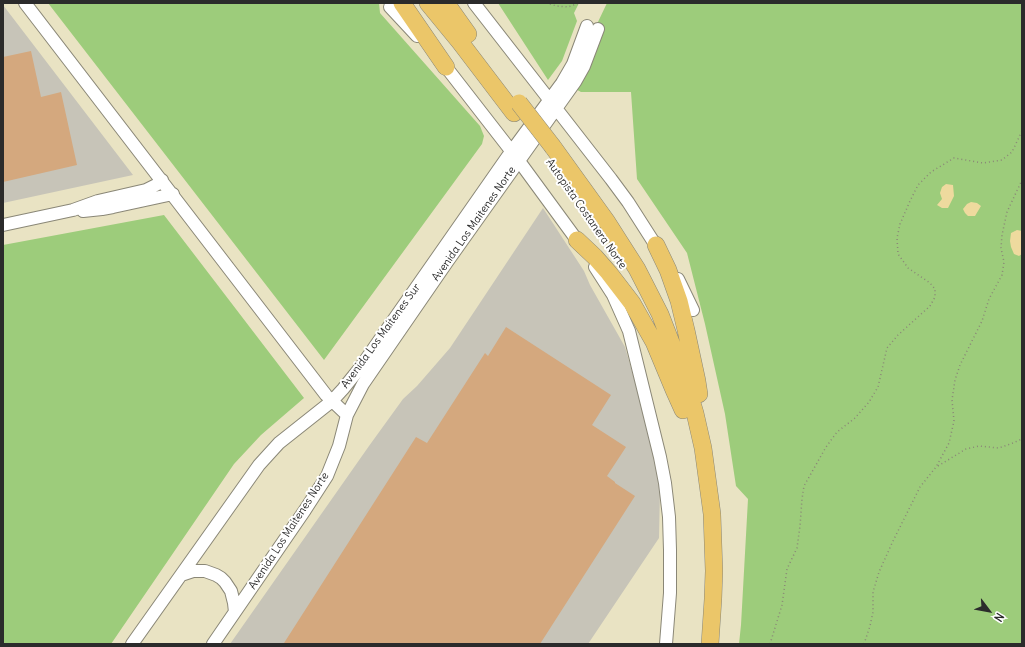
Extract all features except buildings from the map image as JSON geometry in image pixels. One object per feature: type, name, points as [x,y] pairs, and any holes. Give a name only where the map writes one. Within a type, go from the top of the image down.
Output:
[{"type":"highway","name":"Autopista Costanera Norte","points":[[428,3],[517,108],[608,222],[634,264],[668,332],[684,376],[695,413],[703,448],[710,491],[713,527],[714,572],[710,644]]},
{"type":"highway","name":"Autopista Costanera Norte","points":[[446,3],[517,108]]},
{"type":"highway","points":[[396,5],[446,67]]},
{"type":"highway","name":"Autopista Costanera Norte","points":[[550,151],[632,281],[659,338],[683,410],[697,475],[703,535],[703,583],[700,644]]},
{"type":"highway","points":[[577,240],[609,273],[632,303],[654,342],[683,410]]},
{"type":"highway","points":[[656,245],[674,287],[686,330],[697,381],[703,448]]},
{"type":"street","points":[[25,3],[332,401],[347,415]]},
{"type":"street","points":[[474,3],[624,196],[678,280],[693,310]]},
{"type":"street","name":"Avenida Los Maitenes Sur","points":[[132,644],[259,465],[279,443],[332,401],[343,389],[442,259],[511,151],[552,104],[593,27]]},
{"type":"street","points":[[446,67],[519,161],[577,240],[613,295],[629,331],[658,449],[664,483],[670,550],[670,592],[666,644]]},
{"type":"street","name":"Avenida Los Maitenes Norte","points":[[212,644],[327,476],[339,446],[347,415],[363,384],[442,259],[519,161],[552,104]]},
{"type":"street","points":[[3,225],[74,210],[98,201],[146,190],[162,180]]},
{"type":"street","points":[[74,210],[83,211],[102,209],[173,194]]},
{"type":"street","points":[[181,575],[192,571],[205,571],[211,572],[221,578],[230,591],[235,612]]},
{"type":"path","points":[[546,3],[568,7],[579,3]]},
{"type":"path","points":[[770,644],[782,605],[787,569],[797,548],[804,486],[826,447],[837,432],[856,418],[869,402],[878,386],[887,348],[898,335],[930,306],[935,297],[935,289],[930,283],[908,268],[898,254],[897,238],[900,224],[910,201],[918,185],[931,172],[954,158],[983,162],[1002,160],[1012,152],[1022,132]]},
{"type":"path","points":[[864,644],[873,612],[873,592],[879,572],[920,487],[936,467],[949,443],[954,421],[952,400],[955,380],[960,365],[982,321],[989,299],[1002,275],[1004,262],[1002,235],[1007,212],[1022,180]]},
{"type":"path","points":[[936,467],[966,449],[979,446],[998,448],[1022,439]]},
{"type":"shaded area","points":[[3,5],[133,175],[3,203]]},
{"type":"shaded area","points":[[543,208],[584,271],[590,285],[625,347],[649,430],[660,491],[659,538],[588,644],[230,644],[403,399],[417,386],[450,348]]},
{"type":"green space","points":[[48,3],[379,3],[380,13],[480,126],[484,136],[482,144],[324,360]]},
{"type":"green space","points":[[498,3],[579,3],[574,13],[577,21],[562,61],[548,80]]},
{"type":"green space","points":[[607,3],[1022,3],[1022,644],[739,644],[748,499],[736,486],[725,414],[705,324],[687,253],[637,179],[631,92],[581,92],[568,85]]},
{"type":"green space","points":[[164,215],[304,398],[261,435],[234,464],[111,644],[3,644],[3,245]]},
{"type":"sand","points":[[946,184],[953,185],[954,196],[948,208],[942,208],[937,205],[942,199],[940,193],[942,187]]},
{"type":"sand","points":[[971,202],[977,203],[981,206],[975,216],[968,216],[963,209]]},
{"type":"sand","points":[[1017,230],[1022,231],[1022,254],[1019,256],[1014,254],[1010,241],[1011,233]]}]
